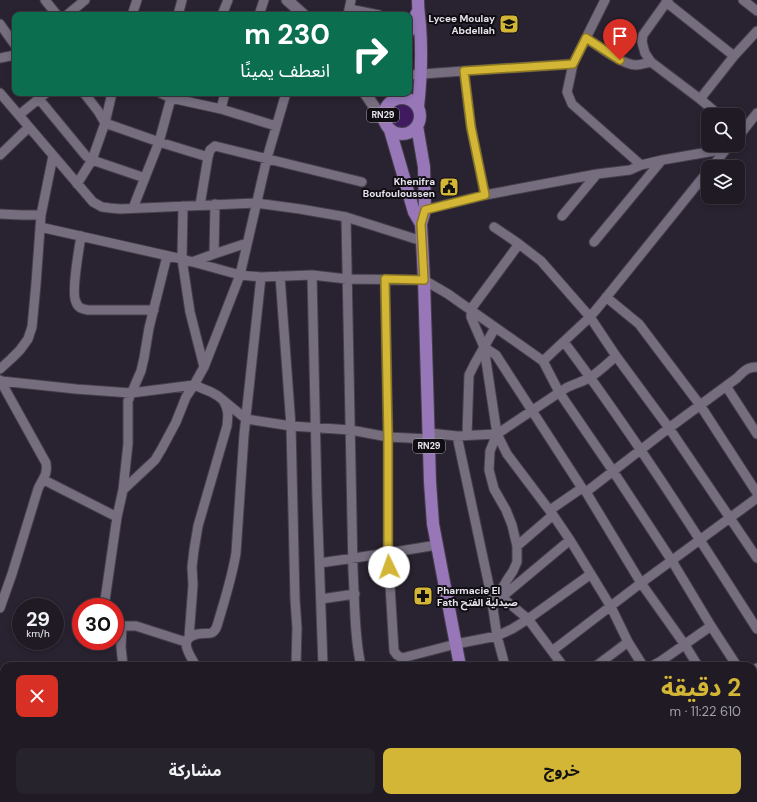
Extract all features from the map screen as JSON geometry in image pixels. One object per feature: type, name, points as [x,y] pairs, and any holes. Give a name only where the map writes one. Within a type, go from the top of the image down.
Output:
[{"type":"main road","name":"RN29","points":[[387,126],[394,132],[404,134],[414,130],[420,116],[415,75],[412,25],[418,5]]},
{"type":"main road","name":"RN29","points":[[418,107],[415,102],[405,97],[394,99],[390,98],[383,114],[419,211],[421,224],[433,524],[459,662]]},
{"type":"main road","name":"RN29","points":[[417,126],[424,167],[419,211]]},
{"type":"street","points":[[44,0],[54,12]]},
{"type":"street","points":[[71,12],[85,0]]},
{"type":"street","points":[[133,12],[136,0]]},
{"type":"street","points":[[179,12],[182,0]]},
{"type":"street","points":[[223,12],[228,0]]},
{"type":"street","points":[[260,12],[264,0]]},
{"type":"street","points":[[605,0],[573,64],[567,92],[572,104],[641,165]]},
{"type":"street","points":[[743,0],[757,11]]},
{"type":"street","points":[[711,108],[651,62],[645,53],[642,42],[643,35],[667,1],[734,56]]},
{"type":"street","points":[[292,2],[301,12]]},
{"type":"street","points":[[350,8],[367,12]]},
{"type":"street","points":[[0,24],[12,41]]},
{"type":"street","points":[[700,99],[757,30]]},
{"type":"street","points":[[586,38],[620,60],[630,64],[636,65],[651,62]]},
{"type":"street","points":[[0,58],[12,56]]},
{"type":"street","points":[[415,75],[573,64]]},
{"type":"street","points":[[464,71],[471,127],[485,195]]},
{"type":"street","points":[[0,93],[93,202],[102,207],[133,208],[256,203],[300,208],[346,217],[422,241]]},
{"type":"street","points":[[19,115],[42,96],[86,156],[92,160],[145,178]]},
{"type":"street","points":[[86,96],[105,123],[208,157]]},
{"type":"street","points":[[77,184],[92,160],[105,123],[111,96]]},
{"type":"street","points":[[167,96],[171,98],[191,98],[221,110],[276,126]]},
{"type":"street","points":[[221,110],[224,96]]},
{"type":"street","points":[[123,490],[155,460],[176,422],[186,397],[204,367],[240,275],[266,158],[285,96]]},
{"type":"street","points":[[367,96],[387,126]]},
{"type":"street","points":[[133,208],[159,142],[171,98]]},
{"type":"street","points":[[745,127],[757,114]]},
{"type":"street","points":[[0,155],[29,127]]},
{"type":"street","points":[[200,206],[208,157],[210,150],[215,146],[362,182]]},
{"type":"street","points":[[419,211],[485,195],[597,174],[630,170],[641,165],[703,152]]},
{"type":"street","points":[[718,160],[724,152]]},
{"type":"street","points":[[0,369],[12,359],[28,340],[32,327],[41,215],[53,156]]},
{"type":"street","points":[[594,242],[662,160]]},
{"type":"street","points":[[562,216],[597,174]]},
{"type":"street","points":[[544,361],[590,317],[701,181]]},
{"type":"street","points":[[214,254],[215,204]]},
{"type":"street","points":[[183,206],[182,259],[190,312],[204,367]]},
{"type":"street","points":[[0,214],[41,215]]},
{"type":"street","points":[[346,217],[353,558],[358,653],[360,662]]},
{"type":"street","points":[[40,227],[182,259],[240,275],[261,277],[312,275],[347,278],[424,280],[448,294],[544,361],[560,392],[672,561],[734,662]]},
{"type":"street","points":[[494,227],[519,244],[541,262],[590,317],[616,356],[669,428],[757,558]]},
{"type":"street","points":[[81,236],[74,297],[78,306],[82,309],[88,310],[154,310]]},
{"type":"street","points":[[192,262],[247,244]]},
{"type":"street","points":[[519,244],[470,309],[471,317],[484,347],[497,434],[507,454],[570,540],[611,607],[628,642],[640,662]]},
{"type":"street","points":[[105,598],[117,517],[123,490],[128,444],[128,401],[130,393],[141,371],[149,328],[167,256]]},
{"type":"street","points":[[312,275],[323,662]]},
{"type":"street","points":[[280,276],[291,426],[297,628],[296,662]]},
{"type":"street","points":[[124,626],[136,626],[188,640],[201,633],[212,633],[217,626],[230,584],[236,554],[246,419],[261,277]]},
{"type":"street","points":[[385,279],[388,437],[388,553],[394,651],[402,658],[456,644],[497,636],[528,619],[591,574]]},
{"type":"street","points":[[606,297],[639,324],[700,405],[757,493]]},
{"type":"street","points":[[467,435],[469,376],[495,328]]},
{"type":"street","points":[[564,342],[641,450],[757,630]]},
{"type":"street","points":[[484,347],[496,355],[531,411],[584,490],[641,583],[696,662]]},
{"type":"street","points":[[0,380],[76,389],[130,393],[194,385],[218,396],[246,419],[291,426],[351,430],[388,437],[457,436],[497,434],[573,384],[590,377],[616,356]]},
{"type":"street","points":[[517,546],[551,513],[613,471],[737,378],[745,370],[751,367],[757,367]]},
{"type":"street","points":[[0,380],[46,464],[47,470],[44,480],[38,489],[0,608]]},
{"type":"street","points":[[726,386],[757,434]]},
{"type":"street","points":[[194,662],[186,648],[193,585],[192,567],[198,526],[227,426],[228,414],[223,400]]},
{"type":"street","points":[[497,434],[490,451],[489,470],[494,489],[506,510],[512,525],[517,546],[517,562],[513,572],[505,584],[502,592],[503,596],[508,603],[528,619],[560,662]]},
{"type":"street","points":[[457,436],[491,595],[497,636],[504,662]]},
{"type":"street","points":[[44,480],[117,517]]},
{"type":"street","points":[[552,651],[641,583],[757,498]]},
{"type":"street","points":[[491,595],[503,596],[570,540]]},
{"type":"street","points":[[320,563],[437,545]]},
{"type":"street","points":[[321,598],[355,594]]},
{"type":"street","points":[[659,662],[711,626]]},
{"type":"street","points":[[601,662],[628,642]]},
{"type":"street","points":[[121,650],[123,662]]},
{"type":"shaded area","points":[[402,103],[411,107],[415,116],[411,125],[402,129],[393,125],[389,116],[393,107]]},
{"type":"place","name":"Lycee Moulay Abdellah","points":[[509,24]]},
{"type":"place","name":"Khenifra Boufouloussen","points":[[449,187]]},
{"type":"place","name":"Pharmacie El Fath صيدلية الفتح","points":[[423,596]]},
{"type":"route","points":[[389,567],[385,279],[424,280],[421,224],[425,210],[485,195],[471,127],[464,71],[573,64],[586,38],[620,60]]}]
